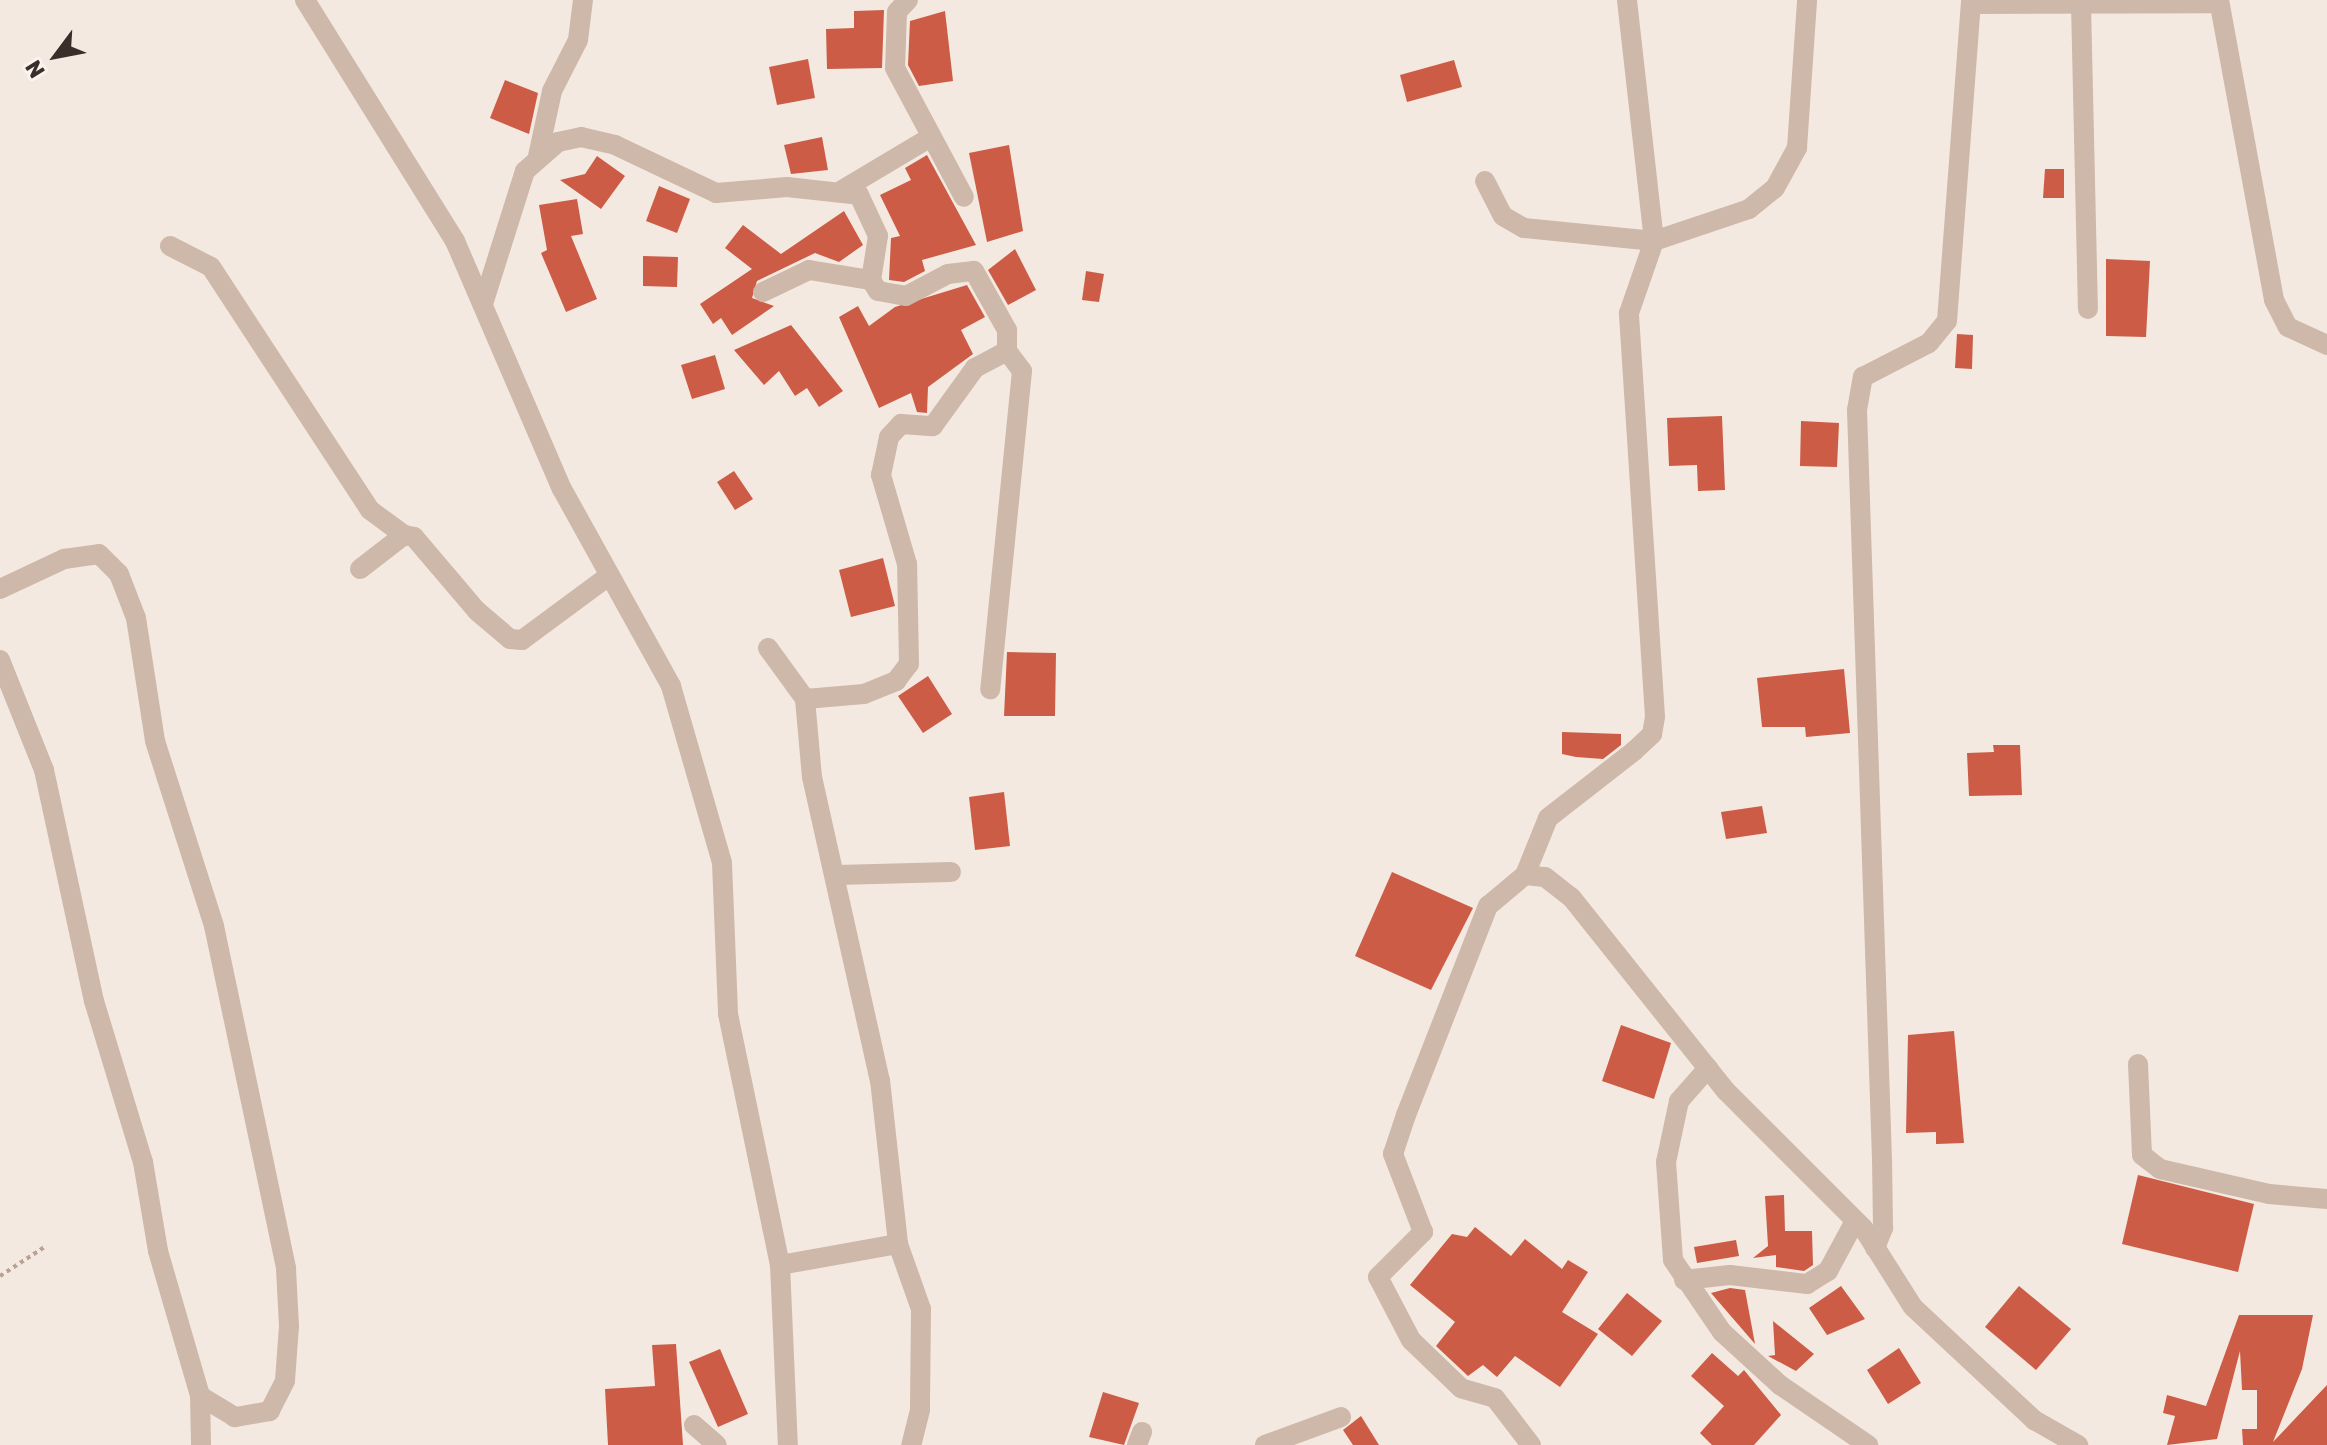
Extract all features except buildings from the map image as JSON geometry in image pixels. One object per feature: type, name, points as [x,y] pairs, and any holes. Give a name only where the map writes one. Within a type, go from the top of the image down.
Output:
[{"type":"street","points":[[305,0],[455,241],[562,489],[671,686],[722,863],[728,1014],[780,1265],[788,1445]]},
{"type":"street","points":[[538,156],[552,91],[578,40],[583,0]]},
{"type":"street","points":[[908,0],[897,12],[891,45],[931,137],[964,197]]},
{"type":"street","points":[[1531,1445],[1495,1398],[1461,1388],[1411,1340],[1378,1277],[1423,1232],[1393,1154],[1488,906],[1525,875],[1548,818],[1652,734],[1629,313],[1654,241],[1627,0]]},
{"type":"street","points":[[1485,181],[1503,216],[1524,228],[1654,241],[1707,228],[1775,188],[1797,148],[1807,0]]},
{"type":"street","points":[[1875,1248],[1883,1228],[1882,1160],[1857,410],[1863,377],[1929,343],[1947,321],[1971,2],[2081,4],[2219,1],[2274,300],[2288,327],[2327,345]]},
{"type":"street","points":[[2081,4],[2088,309]]},
{"type":"street","points":[[483,304],[525,171],[538,156],[581,137],[615,145],[716,193],[842,190],[931,137]]},
{"type":"street","points":[[842,190],[871,211],[878,236],[871,280]]},
{"type":"street","points":[[170,246],[211,267],[370,510],[426,547],[477,611],[510,639],[542,629],[610,575]]},
{"type":"street","points":[[763,292],[809,270],[871,280],[892,297],[974,271],[1007,330],[1007,351],[1022,371],[990,689]]},
{"type":"street","points":[[805,699],[864,694],[896,681],[909,664],[907,564],[881,475],[889,437],[901,424],[933,426],[975,368],[1007,351]]},
{"type":"street","points":[[360,569],[404,535]]},
{"type":"street","points":[[0,589],[33,570],[99,554],[119,574],[136,618],[155,741],[214,926],[286,1269],[289,1326],[285,1381],[270,1411],[235,1417],[200,1396]]},
{"type":"street","points":[[768,648],[805,699],[812,777],[837,875],[880,1080],[898,1244],[921,1309],[920,1410],[911,1445]]},
{"type":"street","points":[[0,660],[44,770],[94,1001],[143,1162],[158,1251],[200,1396],[201,1445]]},
{"type":"street","points":[[837,875],[951,872]]},
{"type":"street","points":[[1525,875],[1545,877],[1571,897],[1708,1068],[1855,1221],[1913,1307],[1963,1357],[2034,1420],[2078,1445]]},
{"type":"street","points":[[2138,1064],[2142,1155],[2160,1169],[2269,1194],[2327,1199]]},
{"type":"street","points":[[1708,1068],[1679,1101],[1666,1162],[1666,1220],[1684,1280],[1722,1332],[1780,1385],[1868,1445]]},
{"type":"street","points":[[1684,1280],[1730,1275],[1807,1284],[1828,1271],[1855,1221]]},
{"type":"street","points":[[780,1265],[898,1244]]},
{"type":"street","points":[[1265,1445],[1341,1417]]},
{"type":"street","points":[[694,1425],[717,1445]]},
{"type":"path","points":[[0,1276],[46,1246]]}]
